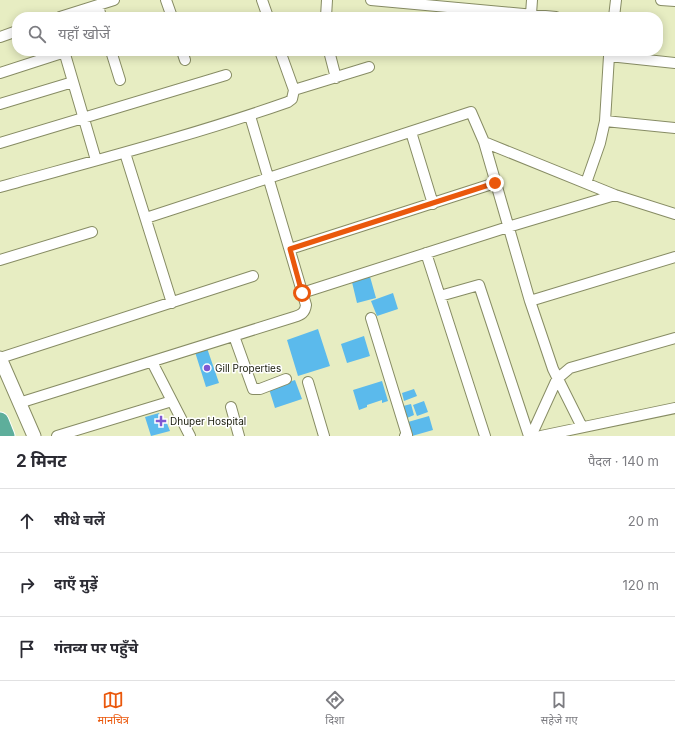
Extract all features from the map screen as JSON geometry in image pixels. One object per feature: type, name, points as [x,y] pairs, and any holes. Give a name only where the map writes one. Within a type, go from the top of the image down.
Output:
[{"type":"highway","points":[[0,421],[6,436]]},
{"type":"street","points":[[76,12],[114,0]]},
{"type":"street","points":[[166,0],[170,12]]},
{"type":"street","points":[[262,0],[266,12]]},
{"type":"street","points":[[326,12],[327,0]]},
{"type":"street","points":[[371,0],[508,12]]},
{"type":"street","points":[[531,12],[532,0]]},
{"type":"street","points":[[615,12],[616,0]]},
{"type":"street","points":[[661,0],[675,1]]},
{"type":"street","points":[[98,5],[100,12]]},
{"type":"street","points":[[0,37],[12,33]]},
{"type":"street","points":[[0,73],[50,56]]},
{"type":"street","points":[[66,56],[96,160]]},
{"type":"street","points":[[113,56],[120,80]]},
{"type":"street","points":[[0,187],[125,153],[250,116],[288,102],[292,99],[294,90],[282,56]]},
{"type":"street","points":[[330,56],[336,78]]},
{"type":"street","points":[[586,183],[600,143],[605,121],[609,56]]},
{"type":"street","points":[[624,56],[675,63]]},
{"type":"street","points":[[294,90],[369,67]]},
{"type":"street","points":[[0,144],[226,75]]},
{"type":"street","points":[[0,104],[73,82]]},
{"type":"street","points":[[146,218],[471,112],[484,142],[530,301],[557,379],[582,427]]},
{"type":"street","points":[[19,403],[301,315],[305,311],[306,305],[250,116]]},
{"type":"street","points":[[605,121],[675,128]]},
{"type":"street","points":[[411,132],[433,204]]},
{"type":"street","points":[[484,142],[615,195],[675,214]]},
{"type":"street","points":[[125,153],[172,302]]},
{"type":"street","points":[[290,249],[495,183]]},
{"type":"street","points":[[302,293],[508,227],[615,195]]},
{"type":"street","points":[[0,260],[92,232]]},
{"type":"street","points":[[426,253],[485,436]]},
{"type":"street","points":[[530,301],[675,257]]},
{"type":"street","points":[[34,436],[0,358],[253,276]]},
{"type":"street","points":[[440,296],[479,285],[530,436]]},
{"type":"street","points":[[371,318],[406,436]]},
{"type":"street","points":[[234,336],[253,389],[260,389],[286,379]]},
{"type":"street","points":[[530,436],[557,379],[570,368],[675,338]]},
{"type":"street","points":[[152,362],[190,436]]},
{"type":"street","points":[[308,382],[324,436]]},
{"type":"street","points":[[57,436],[172,401]]},
{"type":"street","points":[[231,407],[239,436]]},
{"type":"street","points":[[541,436],[675,408]]},
{"type":"building","points":[[369,273],[376,298],[357,303],[351,278]]},
{"type":"building","points":[[393,293],[398,309],[377,316],[371,301]]},
{"type":"building","points":[[318,329],[330,366],[298,376],[287,340]]},
{"type":"building","points":[[364,336],[370,356],[347,363],[341,344]]},
{"type":"building","name":"Gill Properties","points":[[207,348],[219,383],[206,387],[195,352]]},
{"type":"building","points":[[295,380],[302,399],[275,408],[269,389]]},
{"type":"building","points":[[382,381],[388,401],[382,403],[382,400],[367,405],[367,407],[359,410],[353,390]]},
{"type":"building","points":[[414,389],[417,396],[404,401],[402,393]]},
{"type":"building","points":[[424,401],[428,412],[417,416],[413,405]]},
{"type":"building","points":[[411,404],[414,415],[407,418],[403,406]]},
{"type":"building","points":[[159,413],[162,422],[166,421],[170,431],[151,436],[145,417]]},
{"type":"building","points":[[429,416],[433,430],[412,436],[408,422]]},
{"type":"place","name":"Gill Properties","points":[[207,368]]},
{"type":"place","name":"Dhuper Hospital","points":[[161,421]]},
{"type":"route","points":[[302,293],[290,249],[495,183]]}]
